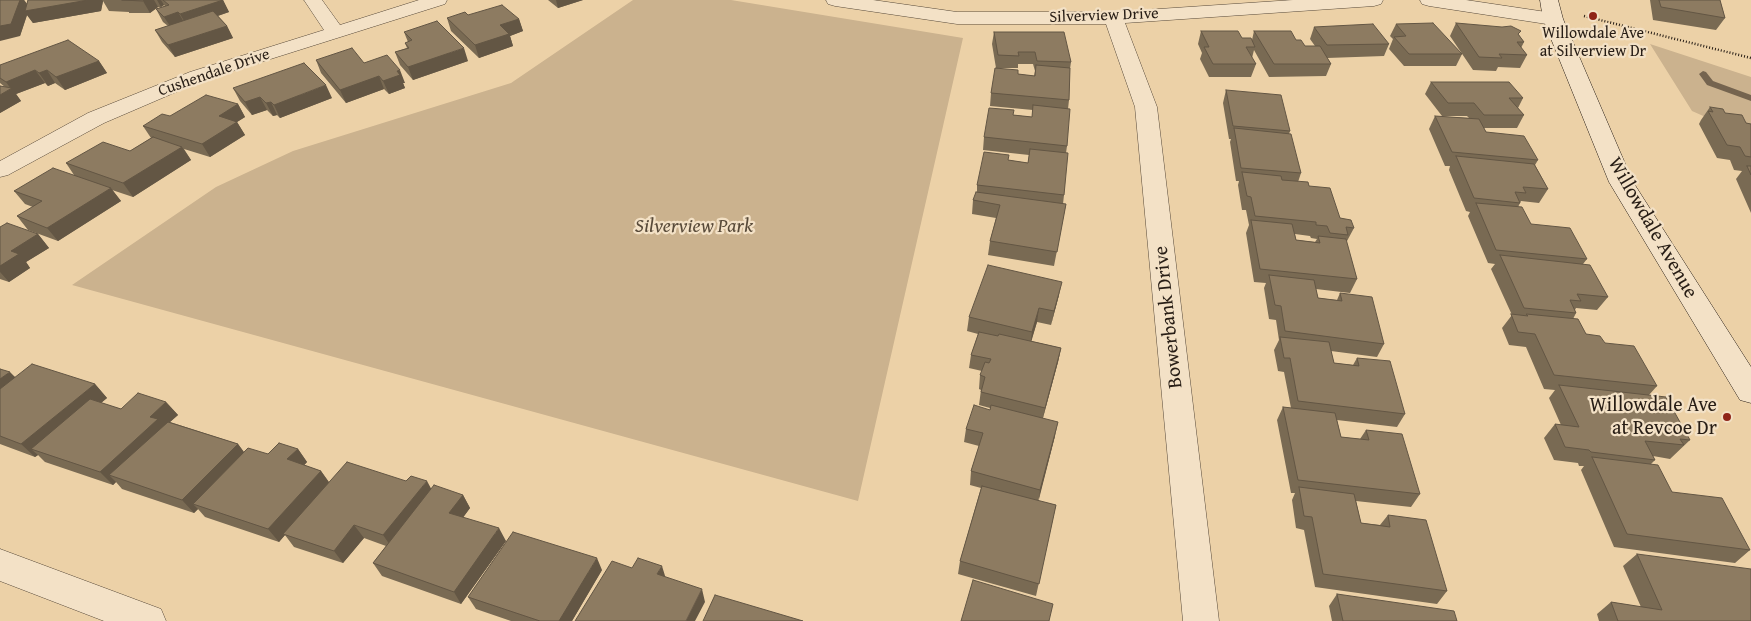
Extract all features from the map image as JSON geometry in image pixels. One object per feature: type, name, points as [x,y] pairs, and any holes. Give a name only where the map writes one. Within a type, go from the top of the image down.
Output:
[{"type":"street","points":[[312,0],[336,32]]},
{"type":"street","name":"Cushendale Drive","points":[[0,170],[96,118],[179,83],[438,0]]},
{"type":"street","name":"Silverview Drive","points":[[835,0],[957,18],[1114,18],[1374,0]]},
{"type":"street","points":[[1429,0],[1551,9]]},
{"type":"street","name":"Willowdale Avenue","points":[[1551,9],[1621,182],[1743,370],[1751,392]]},
{"type":"street","name":"Bowerbank Drive","points":[[1114,18],[1146,107],[1201,621]]},
{"type":"street","points":[[0,565],[148,621]]},
{"type":"path","points":[[1551,9],[1751,58]]},
{"type":"green space","name":"Silverview Park","points":[[633,0],[731,0],[963,38],[858,501],[72,285],[216,187],[293,151],[511,83]]},
{"type":"green space","points":[[1650,44],[1751,77],[1751,137],[1692,111]]},
{"type":"building","points":[[0,0],[20,0],[11,24],[0,26]]},
{"type":"building","points":[[28,0],[88,0],[25,11]]},
{"type":"building","points":[[163,0],[223,0],[180,14],[178,12],[164,17],[156,9],[169,5]]},
{"type":"building","points":[[1659,0],[1720,0],[1725,18],[1661,7]]},
{"type":"building","points":[[502,5],[519,19],[500,25],[509,34],[475,45],[447,18],[465,12],[468,15]]},
{"type":"building","points":[[213,11],[227,26],[168,45],[155,30]]},
{"type":"building","points":[[437,21],[464,48],[408,67],[395,52],[409,48],[405,43],[412,40],[404,32]]},
{"type":"building","points":[[1433,23],[1462,54],[1409,54],[1394,37],[1406,36],[1396,24]]},
{"type":"building","points":[[1456,23],[1511,26],[1521,31],[1518,34],[1524,42],[1517,42],[1527,55],[1499,54],[1502,58],[1479,57]]},
{"type":"building","points":[[1373,24],[1389,44],[1327,45],[1314,27]]},
{"type":"building","points":[[1201,31],[1238,31],[1242,38],[1251,38],[1255,47],[1246,47],[1256,64],[1213,64],[1204,47],[1209,47]]},
{"type":"building","points":[[1254,31],[1291,31],[1296,40],[1301,40],[1305,46],[1320,46],[1331,64],[1274,64]]},
{"type":"building","points":[[994,32],[1064,32],[1071,62],[1037,61],[1035,52],[1018,52],[1019,56],[998,55]]},
{"type":"building","points":[[68,40],[99,61],[56,77],[47,70],[39,73],[35,70],[6,82],[0,78],[0,65]]},
{"type":"building","points":[[352,48],[364,63],[387,55],[400,70],[397,71],[400,75],[383,81],[379,76],[340,90],[316,60]]},
{"type":"building","points":[[304,63],[326,85],[274,105],[271,102],[266,103],[260,97],[245,102],[233,88]]},
{"type":"building","points":[[1036,65],[1070,68],[1069,100],[991,93],[995,68],[1018,70],[1018,74],[1035,76]]},
{"type":"building","points":[[1431,82],[1509,82],[1523,98],[1509,98],[1524,115],[1484,115],[1474,103],[1448,103]]},
{"type":"building","points":[[0,86],[12,88],[0,95]]},
{"type":"building","points":[[1226,90],[1281,95],[1290,131],[1233,126]]},
{"type":"building","points":[[206,95],[238,104],[219,116],[237,122],[202,144],[143,126],[162,114],[170,116]]},
{"type":"building","points":[[1033,105],[1070,109],[1067,146],[984,137],[989,108],[1014,110],[1013,115],[1032,117]]},
{"type":"building","points":[[1710,107],[1723,109],[1725,113],[1742,115],[1746,123],[1751,124],[1751,157],[1745,156],[1740,147],[1727,145],[1708,111],[1713,112]]},
{"type":"building","points":[[1435,116],[1479,119],[1486,132],[1524,136],[1538,160],[1452,152]]},
{"type":"building","points":[[1234,128],[1291,134],[1301,173],[1241,168]]},
{"type":"building","points":[[153,137],[182,147],[123,183],[66,163],[103,142],[130,151]]},
{"type":"building","points":[[1030,149],[1068,153],[1064,195],[977,185],[984,152],[1009,155],[1008,160],[1028,163]]},
{"type":"building","points":[[1456,156],[1534,164],[1548,189],[1523,187],[1526,193],[1515,192],[1520,203],[1474,198]]},
{"type":"building","points":[[1747,166],[1751,166],[1751,175]]},
{"type":"building","points":[[53,168],[111,188],[47,228],[17,216],[42,201],[14,191]]},
{"type":"building","points":[[1242,172],[1281,176],[1282,180],[1308,182],[1309,186],[1330,188],[1340,218],[1351,220],[1354,228],[1346,227],[1348,235],[1330,233],[1327,226],[1316,225],[1316,222],[1255,216],[1251,197],[1247,196]]},
{"type":"building","points":[[976,192],[1066,204],[1057,252],[990,241],[1000,205],[973,200]]},
{"type":"building","points":[[1476,203],[1522,207],[1531,224],[1570,228],[1587,259],[1496,250]]},
{"type":"building","points":[[1251,220],[1292,224],[1296,240],[1320,243],[1318,236],[1346,239],[1357,279],[1260,269]]},
{"type":"building","points":[[7,223],[38,234],[11,251],[19,254],[0,266],[0,227]]},
{"type":"building","points":[[1500,255],[1590,265],[1608,297],[1577,294],[1581,301],[1570,300],[1576,313],[1524,308]]},
{"type":"building","points":[[988,265],[1062,282],[1054,311],[1039,308],[1032,332],[969,317]]},
{"type":"building","points":[[1269,275],[1314,280],[1318,298],[1342,301],[1340,293],[1372,297],[1384,344],[1285,331],[1281,306],[1275,305]]},
{"type":"building","points":[[1511,314],[1578,319],[1586,334],[1600,336],[1605,343],[1634,346],[1657,386],[1554,375],[1535,334],[1518,332]]},
{"type":"building","points":[[979,332],[998,336],[999,334],[1061,348],[1045,408],[981,392],[985,377],[980,375],[985,362],[989,363],[991,359],[971,355]]},
{"type":"building","points":[[1280,337],[1329,342],[1334,363],[1359,366],[1357,358],[1390,361],[1405,414],[1298,401],[1290,358],[1284,358]]},
{"type":"building","points":[[32,364],[95,384],[21,444],[0,436],[0,389]]},
{"type":"building","points":[[0,369],[10,372],[0,379]]},
{"type":"building","points":[[1559,385],[1666,397],[1690,440],[1680,439],[1684,445],[1645,441],[1655,460],[1565,447],[1555,424],[1579,427]]},
{"type":"building","points":[[138,393],[166,402],[150,417],[158,419],[100,472],[31,449],[90,399],[121,409]]},
{"type":"building","points":[[974,405],[990,410],[991,405],[1058,422],[1040,490],[971,471],[983,433],[966,429]]},
{"type":"building","points":[[1283,407],[1335,413],[1341,437],[1369,440],[1366,430],[1402,434],[1420,494],[1298,480]]},
{"type":"building","points":[[168,422],[238,444],[182,500],[109,475]]},
{"type":"building","points":[[279,443],[298,449],[287,459],[321,471],[268,529],[193,504],[248,448],[268,454]]},
{"type":"building","points":[[1592,457],[1658,465],[1672,492],[1722,498],[1750,550],[1627,534]]},
{"type":"building","points":[[347,462],[406,481],[411,476],[427,481],[383,535],[354,525],[334,551],[283,534]]},
{"type":"building","points":[[434,485],[463,495],[449,513],[499,528],[454,592],[373,563]]},
{"type":"building","points":[[982,486],[1056,505],[1039,584],[960,561]]},
{"type":"building","points":[[1299,487],[1354,494],[1361,523],[1390,527],[1388,515],[1426,520],[1447,591],[1323,574],[1312,517],[1304,516]]},
{"type":"building","points":[[513,532],[597,558],[559,621],[540,621],[468,597]]},
{"type":"building","points":[[1637,554],[1751,569],[1751,621],[1618,621],[1611,602],[1662,610]]},
{"type":"building","points":[[638,558],[662,566],[657,574],[702,589],[686,621],[575,621],[612,561],[632,568]]},
{"type":"building","points":[[973,580],[1053,604],[1049,621],[961,621]]},
{"type":"building","points":[[1337,594],[1454,611],[1457,621],[1343,621]]},
{"type":"building","points":[[715,595],[803,621],[703,621]]},
{"type":"waterway","points":[[1703,74],[1710,83],[1751,98]]},
{"type":"place","name":"Willowdale Ave at Silverview Dr","points":[[1593,16]]},
{"type":"place","name":"Willowdale Ave at Revcoe Dr","points":[[1727,417]]}]
